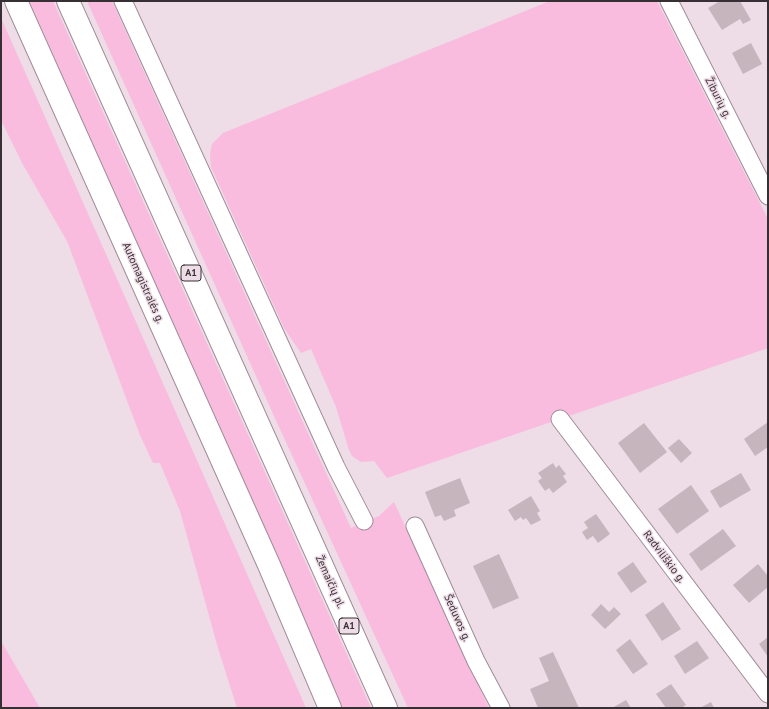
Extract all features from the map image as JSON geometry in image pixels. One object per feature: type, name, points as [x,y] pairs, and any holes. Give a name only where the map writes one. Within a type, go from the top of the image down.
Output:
[{"type":"highway","name":"Automagistralės g.","points":[[16,1],[269,565],[330,708]]},
{"type":"highway","name":"Žemaičių pl.","points":[[68,1],[386,708]]},
{"type":"street","points":[[123,1],[343,481],[364,521]]},
{"type":"street","name":"Žiburių g.","points":[[669,1],[768,196]]},
{"type":"street","name":"Radviliškio g.","points":[[560,419],[768,694]]},
{"type":"street","name":"Šeduvos g.","points":[[415,526],[476,661],[501,708]]},
{"type":"shaded area","points":[[27,1],[53,1],[371,708],[342,708]]},
{"type":"shaded area","points":[[87,1],[112,1],[351,528],[379,516],[394,502],[489,708],[408,708],[274,416]]},
{"type":"shaded area","points":[[550,1],[657,1],[768,219],[768,348],[387,478],[374,461],[361,462],[352,456],[336,407],[311,349],[301,353],[284,328],[211,167],[210,154],[212,144],[223,133]]},
{"type":"shaded area","points":[[1,18],[306,708],[237,708],[218,648],[180,511],[160,463],[153,463],[140,435],[67,241],[22,163],[1,120]]},
{"type":"shaded area","points":[[1,641],[40,708],[1,708]]},
{"type":"building","points":[[720,1],[740,1],[751,20],[743,24],[740,19],[722,30],[708,8]]},
{"type":"building","points":[[751,43],[762,64],[743,74],[732,53]]},
{"type":"building","points":[[768,422],[768,447],[755,456],[744,439]]},
{"type":"building","points":[[644,423],[667,452],[640,473],[618,443]]},
{"type":"building","points":[[679,439],[692,453],[681,463],[668,448]]},
{"type":"building","points":[[553,463],[556,468],[559,465],[566,474],[563,476],[567,482],[553,493],[549,488],[545,491],[538,481],[542,478],[538,473]]},
{"type":"building","points":[[741,473],[751,490],[720,508],[710,491]]},
{"type":"building","points":[[460,478],[470,503],[454,510],[456,516],[444,521],[441,515],[435,517],[425,492]]},
{"type":"building","points":[[691,485],[709,511],[677,534],[658,509]]},
{"type":"building","points":[[531,496],[540,511],[537,513],[541,520],[531,525],[526,518],[523,520],[521,517],[515,521],[508,510]]},
{"type":"building","points":[[596,514],[610,534],[598,543],[593,536],[587,540],[582,532],[588,528],[584,522]]},
{"type":"building","points":[[723,529],[736,546],[701,571],[689,554]]},
{"type":"building","points":[[499,554],[519,598],[493,609],[473,566]]},
{"type":"building","points":[[633,562],[647,582],[631,593],[617,573]]},
{"type":"building","points":[[758,564],[768,576],[768,587],[749,603],[733,585]]},
{"type":"building","points":[[663,602],[681,629],[662,641],[645,615]]},
{"type":"building","points":[[601,604],[609,612],[614,607],[621,614],[605,629],[591,615]]},
{"type":"building","points":[[768,637],[768,657],[759,644]]},
{"type":"building","points":[[630,639],[648,664],[633,674],[616,650]]},
{"type":"building","points":[[697,641],[709,658],[685,674],[674,656]]},
{"type":"building","points":[[553,652],[579,708],[538,708],[530,689],[549,681],[539,658]]},
{"type":"building","points":[[671,684],[686,705],[681,708],[666,708],[656,694]]},
{"type":"building","points":[[626,700],[631,708],[612,708]]},
{"type":"building","points":[[711,702],[714,708],[700,708]]}]
